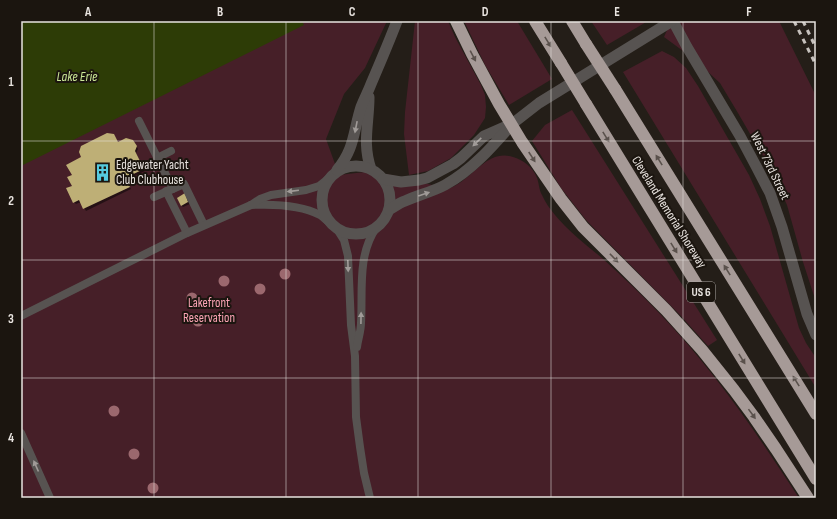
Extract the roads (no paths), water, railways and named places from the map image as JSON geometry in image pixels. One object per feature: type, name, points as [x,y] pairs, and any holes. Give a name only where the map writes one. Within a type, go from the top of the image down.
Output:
[{"type":"highway","points":[[456,21],[472,54],[512,124],[571,213],[630,275],[666,310],[702,350],[754,417],[808,498]]},
{"type":"highway","name":"Cleveland Memorial Shoreway","points":[[535,21],[816,479]]},
{"type":"highway","name":"Cleveland Memorial Shoreway","points":[[572,21],[816,414]]},
{"type":"street","points":[[332,175],[344,168],[362,166],[378,173],[383,179],[391,200],[389,210],[384,220],[376,228],[366,233],[356,235],[346,234],[333,226],[324,215],[322,196],[324,187],[332,175],[346,158],[351,149],[360,111],[397,21]]},
{"type":"street","name":"West 73rd Street","points":[[389,210],[403,201],[436,189],[457,178],[492,147],[512,124],[539,103],[673,21],[740,136],[770,194],[782,227],[807,314],[816,335]]},
{"type":"street","points":[[369,90],[366,151],[371,169]]},
{"type":"street","name":"West 73rd Street","points":[[383,179],[401,182],[427,178],[453,164],[484,136],[512,124]]},
{"type":"lane","points":[[139,121],[157,158],[187,232]]},
{"type":"lane","points":[[157,158],[171,151]]},
{"type":"lane","points":[[21,316],[187,232],[250,205],[271,194],[306,190],[319,186],[332,175]]},
{"type":"lane","points":[[154,197],[184,184],[204,225]]},
{"type":"lane","points":[[250,205],[271,204],[288,206],[320,215],[333,226],[344,240],[348,256],[350,312],[355,356],[356,417],[364,473],[370,498]]},
{"type":"lane","points":[[355,356],[361,324],[364,256],[376,228]]},
{"type":"lane","points":[[21,433],[50,498]]},
{"type":"water","name":"Lake Erie","points":[[21,21],[302,21],[304,25],[21,166]]},
{"type":"railway","points":[[794,21],[816,65]]},
{"type":"railway","points":[[803,21],[816,48]]},
{"type":"place","name":"Edgewater Yacht Club Clubhouse","points":[[103,172]]},
{"type":"park label","name":"Lakefront Reservation","points":[[209,310]]}]
